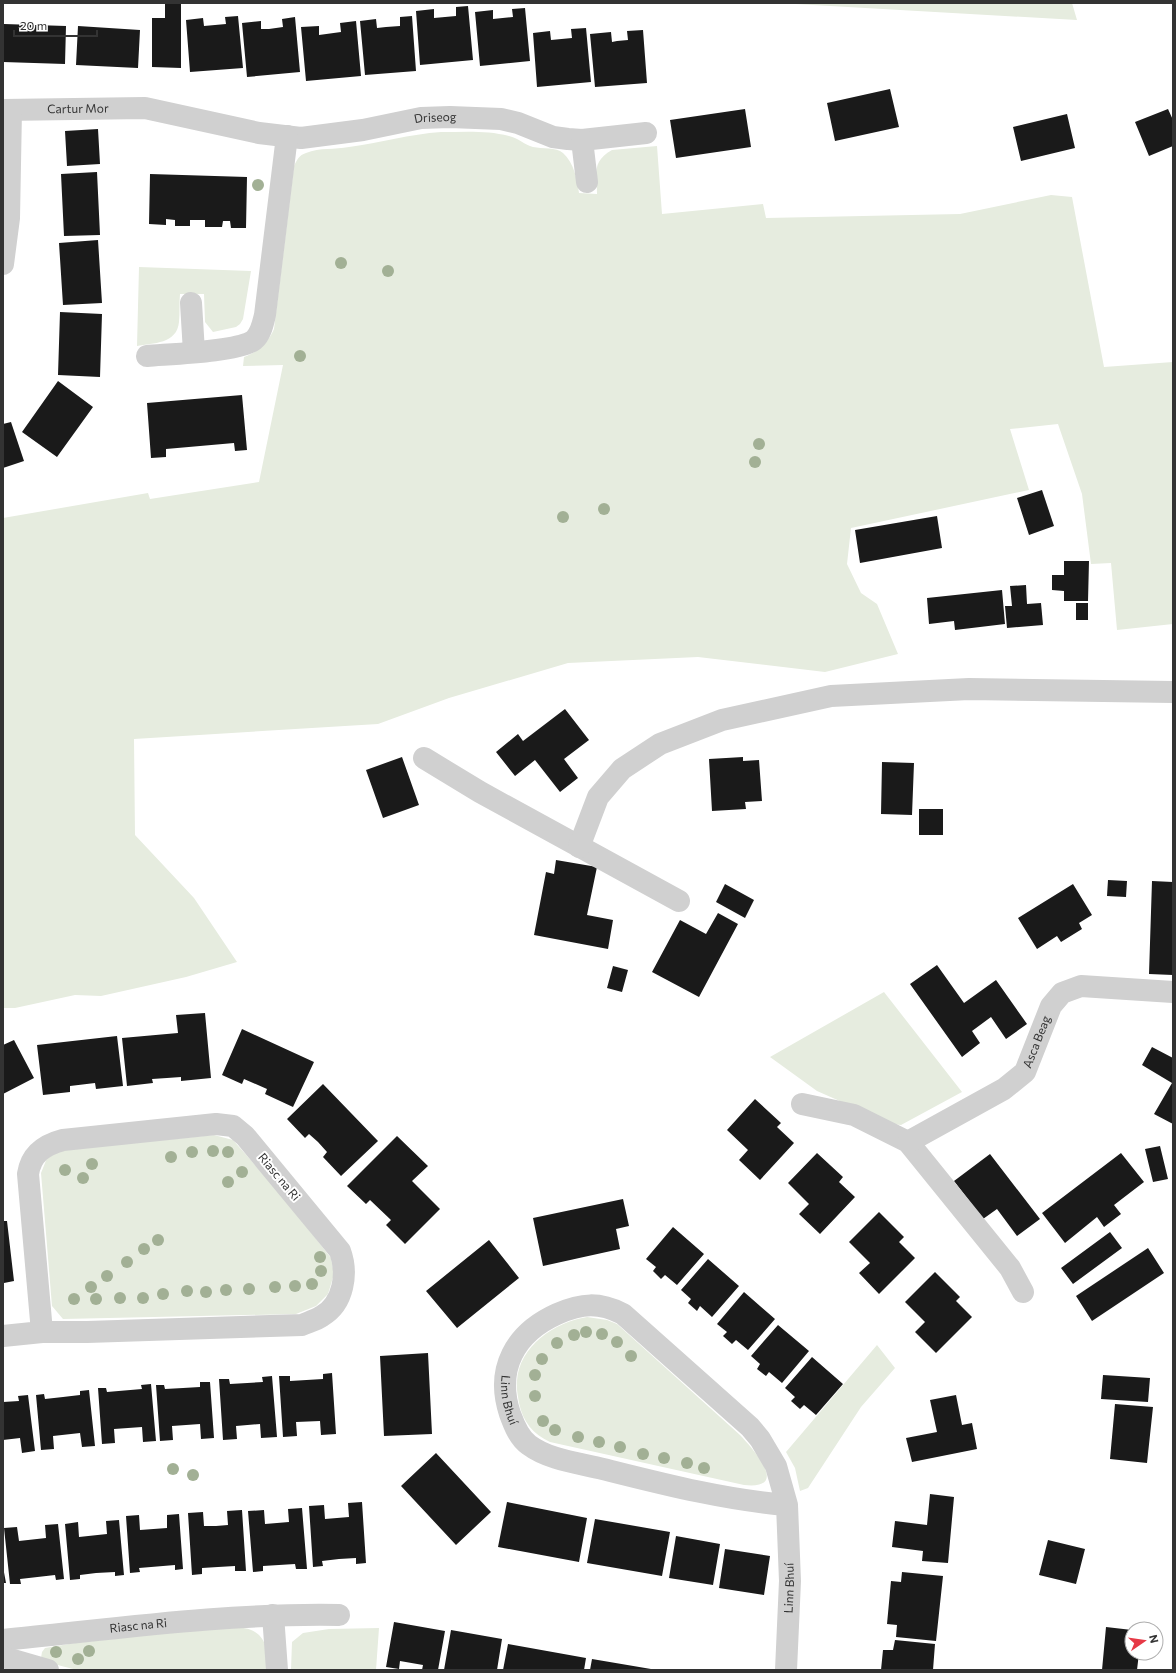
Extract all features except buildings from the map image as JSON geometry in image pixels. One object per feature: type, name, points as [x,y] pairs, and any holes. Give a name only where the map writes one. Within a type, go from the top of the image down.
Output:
[{"type":"street","name":"Cartur Mor","points":[[3,264],[9,218],[7,110],[145,108]]},
{"type":"street","name":"Driseog","points":[[145,108],[231,128],[301,138],[363,130],[421,118],[487,117],[518,123],[553,137],[582,140],[646,133]]},
{"type":"street","points":[[147,356],[239,346],[254,339],[260,329],[265,315],[288,136]]},
{"type":"street","points":[[582,140],[587,182]]},
{"type":"street","points":[[191,303],[194,352]]},
{"type":"street","points":[[579,847],[598,797],[622,769],[660,744],[722,720],[831,696],[969,689],[1173,692]]},
{"type":"street","points":[[424,758],[480,792],[679,902]]},
{"type":"street","name":"Asca Beag","points":[[908,1142],[1004,1089],[1025,1072],[1051,1006],[1062,993],[1081,986],[1173,992]]},
{"type":"street","points":[[802,1104],[854,1115],[908,1142],[1010,1268],[1023,1292]]},
{"type":"street","name":"Riasc na Ri","points":[[3,1336],[42,1332],[87,1332],[302,1325],[324,1316],[336,1302],[341,1293],[345,1277],[343,1259],[340,1251],[245,1136],[232,1126],[216,1124],[63,1140],[48,1145],[35,1154],[29,1166],[28,1174],[42,1332]]},
{"type":"street","name":"Linn Bhuí","points":[[786,1670],[790,1581],[789,1522],[787,1505],[776,1466],[760,1439],[750,1427],[623,1314],[610,1308],[599,1305],[588,1305],[562,1312],[534,1326],[523,1337],[514,1350],[508,1362],[505,1374],[504,1390],[512,1421],[518,1432],[528,1444],[563,1459],[622,1474],[760,1503],[787,1505]]},
{"type":"street","name":"Riasc na Ri","points":[[3,1640],[224,1617],[306,1614],[339,1615]]},
{"type":"street","points":[[273,1615],[277,1670]]},
{"type":"street","points":[[3,1657],[48,1670]]},
{"type":"shaded area","points":[[778,3],[1072,3],[1077,20]]},
{"type":"shaded area","points":[[441,132],[501,134],[512,137],[533,147],[560,151],[567,157],[572,166],[579,193],[597,194],[596,174],[598,164],[605,155],[612,150],[657,146],[662,214],[763,204],[766,218],[960,214],[1051,195],[1072,197],[1104,367],[1173,362],[1173,624],[1117,630],[1111,563],[1091,564],[1082,494],[1058,424],[1010,429],[1029,490],[851,528],[847,564],[861,593],[877,604],[898,654],[825,672],[698,657],[568,663],[449,698],[378,724],[134,739],[135,835],[194,898],[237,962],[186,977],[101,996],[75,995],[15,1008],[3,1008],[3,518],[148,493],[150,499],[259,482],[283,365],[243,366],[244,357],[262,346],[269,339],[274,329],[294,166],[298,158],[311,151],[344,148]]},
{"type":"shaded area","points":[[139,267],[251,271],[243,319],[236,327],[213,332],[205,322],[204,294],[180,294],[179,322],[174,335],[157,343],[137,346]]},
{"type":"shaded area","points":[[884,992],[962,1092],[901,1125],[892,1124],[817,1091],[770,1057]]},
{"type":"shaded area","points":[[214,1135],[233,1140],[285,1199],[331,1258],[334,1274],[328,1294],[316,1306],[296,1314],[63,1319],[52,1306],[41,1173],[47,1158],[62,1150]]},
{"type":"shaded area","points":[[587,1317],[607,1320],[617,1324],[740,1435],[753,1449],[764,1467],[767,1475],[765,1481],[758,1485],[744,1485],[550,1442],[534,1431],[523,1416],[517,1392],[519,1368],[524,1357],[541,1338],[551,1330],[563,1324]]},
{"type":"shaded area","points":[[877,1345],[895,1368],[861,1407],[808,1488],[800,1491],[795,1468],[786,1452]]},
{"type":"shaded area","points":[[233,1626],[250,1630],[259,1635],[265,1644],[269,1670],[77,1670],[46,1662],[41,1658],[42,1652],[45,1648],[75,1643]]},
{"type":"shaded area","points":[[379,1628],[376,1670],[291,1670],[292,1642],[303,1633],[329,1629]]}]
